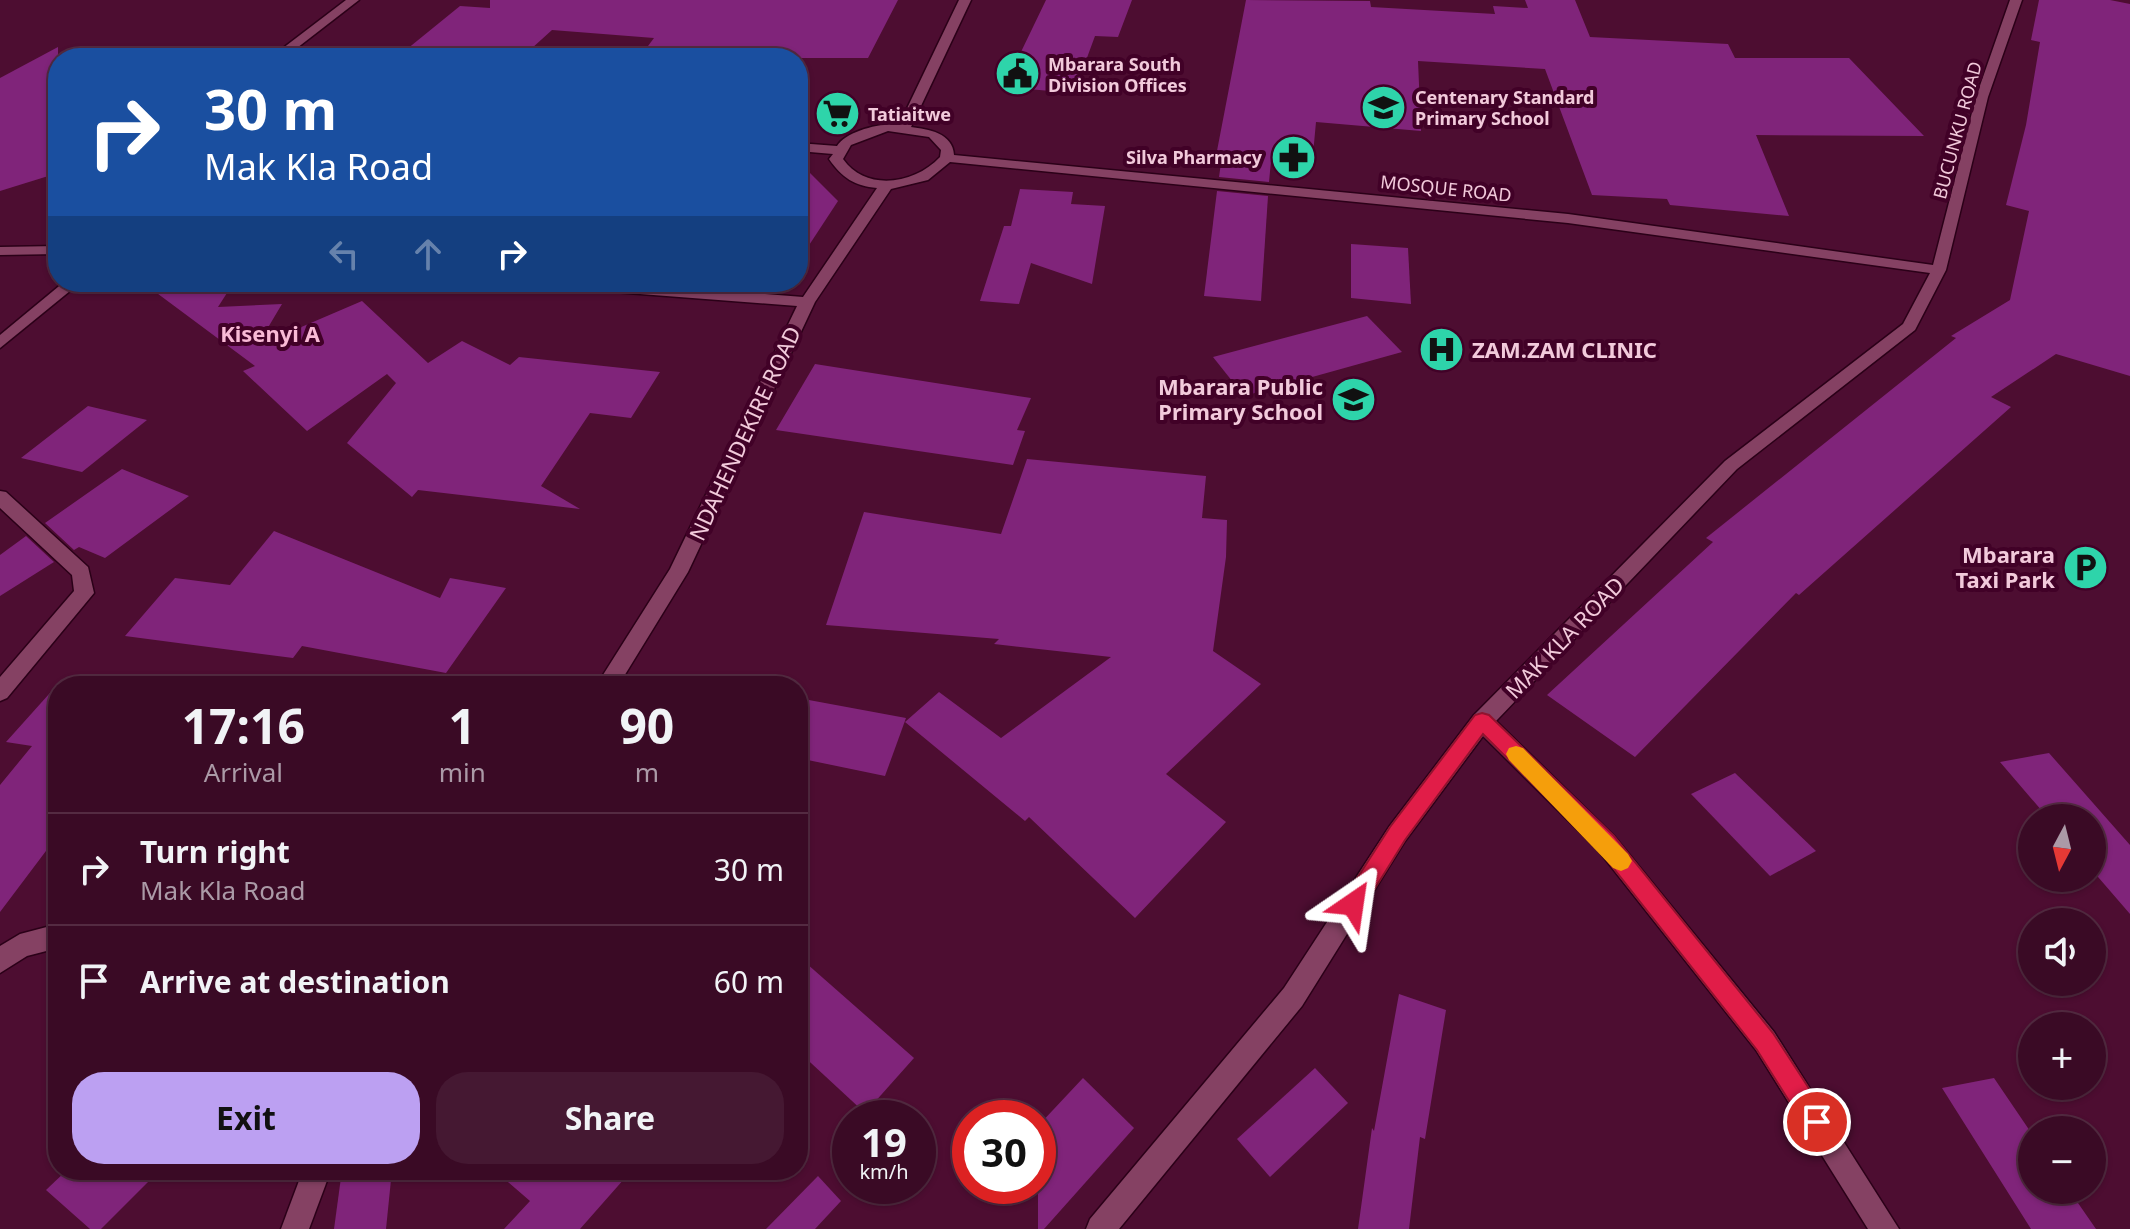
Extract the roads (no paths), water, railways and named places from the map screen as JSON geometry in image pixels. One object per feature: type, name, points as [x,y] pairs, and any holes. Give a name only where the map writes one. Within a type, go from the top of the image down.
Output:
[{"type":"street","points":[[289,48],[353,0]]},
{"type":"street","points":[[904,127],[965,0]]},
{"type":"street","name":"BUCUNKU ROAD","points":[[1939,270],[1982,97],[2016,0]]},
{"type":"street","points":[[904,127],[920,129],[943,141],[948,149],[947,158],[931,174],[888,183],[850,176],[840,168],[836,159],[838,150],[857,135],[904,127]]},
{"type":"street","points":[[808,148],[838,150]]},
{"type":"street","name":"MOSQUE ROAD","points":[[947,158],[1450,206],[1782,244],[1939,270]]},
{"type":"street","name":"NDAHENDEKIRE ROAD","points":[[613,676],[678,572],[807,302],[888,183]]},
{"type":"street","points":[[0,251],[48,250]]},
{"type":"street","name":"MAK KLA ROAD","points":[[1100,1229],[1293,997],[1397,834],[1482,721],[1731,465],[1909,327],[1939,270]]},
{"type":"street","points":[[0,343],[61,292]]},
{"type":"street","points":[[678,292],[807,302]]},
{"type":"street","points":[[0,497],[81,572],[84,593],[0,692]]},
{"type":"street","points":[[1482,721],[1606,843],[1755,1029],[1885,1229]]},
{"type":"street","points":[[0,961],[20,946],[48,939]]},
{"type":"street","points":[[295,1229],[313,1180]]},
{"type":"place","name":"Mbarara South Division Offices","points":[[1017,74]]},
{"type":"place","name":"Centenary Standard Primary School","points":[[1384,107]]},
{"type":"place","name":"Tatiaitwe","points":[[837,114]]},
{"type":"place","name":"Silva Pharmacy","points":[[1293,157]]},
{"type":"place","name":"ZAM.ZAM CLINIC","points":[[1441,349]]},
{"type":"place","name":"Mbarara Public Primary School","points":[[1354,399]]},
{"type":"place","name":"Mbarara Taxi Park","points":[[2086,567]]},
{"type":"district","name":"Kisenyi A","points":[[270,333]]}]
